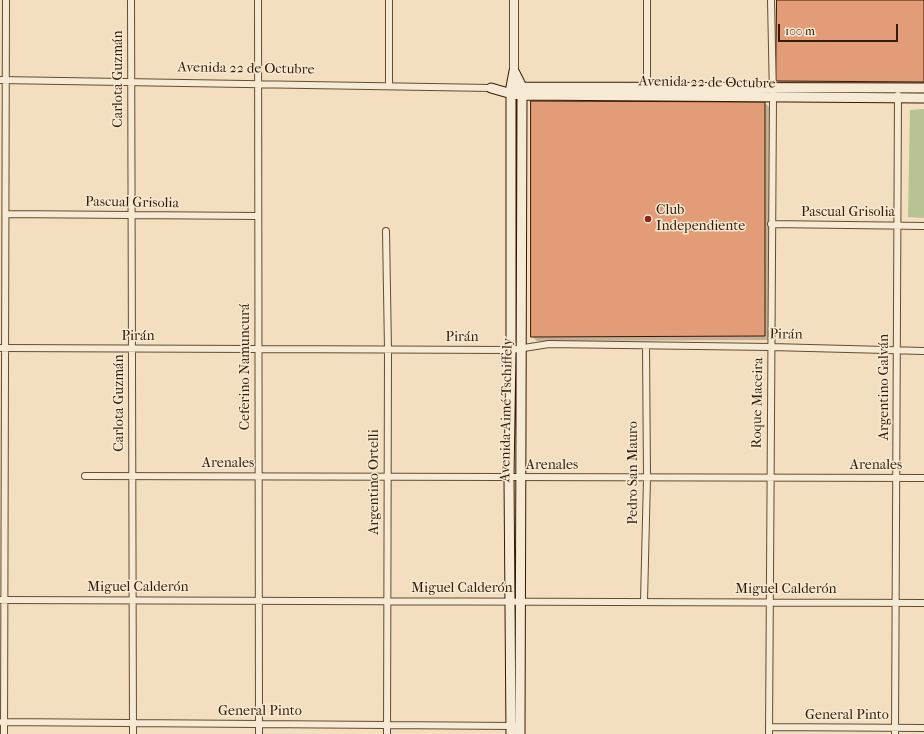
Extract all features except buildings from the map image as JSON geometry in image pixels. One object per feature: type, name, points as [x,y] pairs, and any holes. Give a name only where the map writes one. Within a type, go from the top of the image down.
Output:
[{"type":"main road","name":"Avenida Aimé Tschiffely","points":[[514,71],[511,91],[511,350],[509,478],[510,602],[516,730]]},
{"type":"main road","points":[[514,71],[522,91]]},
{"type":"main road","name":"Avenida 22 de Octubre","points":[[522,91],[647,87],[771,86],[924,88]]},
{"type":"main road","name":"Avenida 22 de Octubre","points":[[491,88],[511,91],[773,97],[924,98]]},
{"type":"main road","name":"Avenida Aimé Tschiffely","points":[[516,730],[520,601],[522,91]]},
{"type":"street","points":[[4,734],[2,722],[2,475],[6,214],[3,80],[6,0]]},
{"type":"street","name":"Carlota Guzmán","points":[[131,0],[133,734]]},
{"type":"street","name":"Ceferino Namuncurá","points":[[258,0],[259,734]]},
{"type":"street","points":[[389,0],[389,85]]},
{"type":"street","points":[[514,0],[514,71]]},
{"type":"street","points":[[647,0],[647,87]]},
{"type":"street","name":"Roque Maceira","points":[[769,731],[769,477],[773,97],[771,86],[771,0]]},
{"type":"street","name":"Avenida 22 de Octubre","points":[[3,80],[389,85],[491,88]]},
{"type":"street","name":"Argentino Galván","points":[[895,731],[899,87]]},
{"type":"street","name":"Pascual Grisolia","points":[[6,214],[258,216]]},
{"type":"street","name":"Pascual Grisolia","points":[[771,224],[924,226]]},
{"type":"street","name":"Argentino Ortelli","points":[[386,231],[388,350],[386,476],[388,601],[387,734]]},
{"type":"street","name":"Pirán","points":[[3,348],[511,350],[549,344],[924,351]]},
{"type":"street","name":"Pedro San Mauro","points":[[644,601],[647,478],[646,346]]},
{"type":"street","name":"Arenales","points":[[85,476],[924,478]]},
{"type":"street","name":"Miguel Calderón","points":[[2,600],[924,603]]},
{"type":"street","name":"General Pinto","points":[[2,722],[387,724],[516,730]]},
{"type":"street","name":"General Pinto","points":[[769,731],[895,731],[924,728]]},
{"type":"green space","points":[[924,109],[924,218],[908,217],[910,110]]},
{"type":"place","name":"Club Independiente","points":[[648,219]]}]
